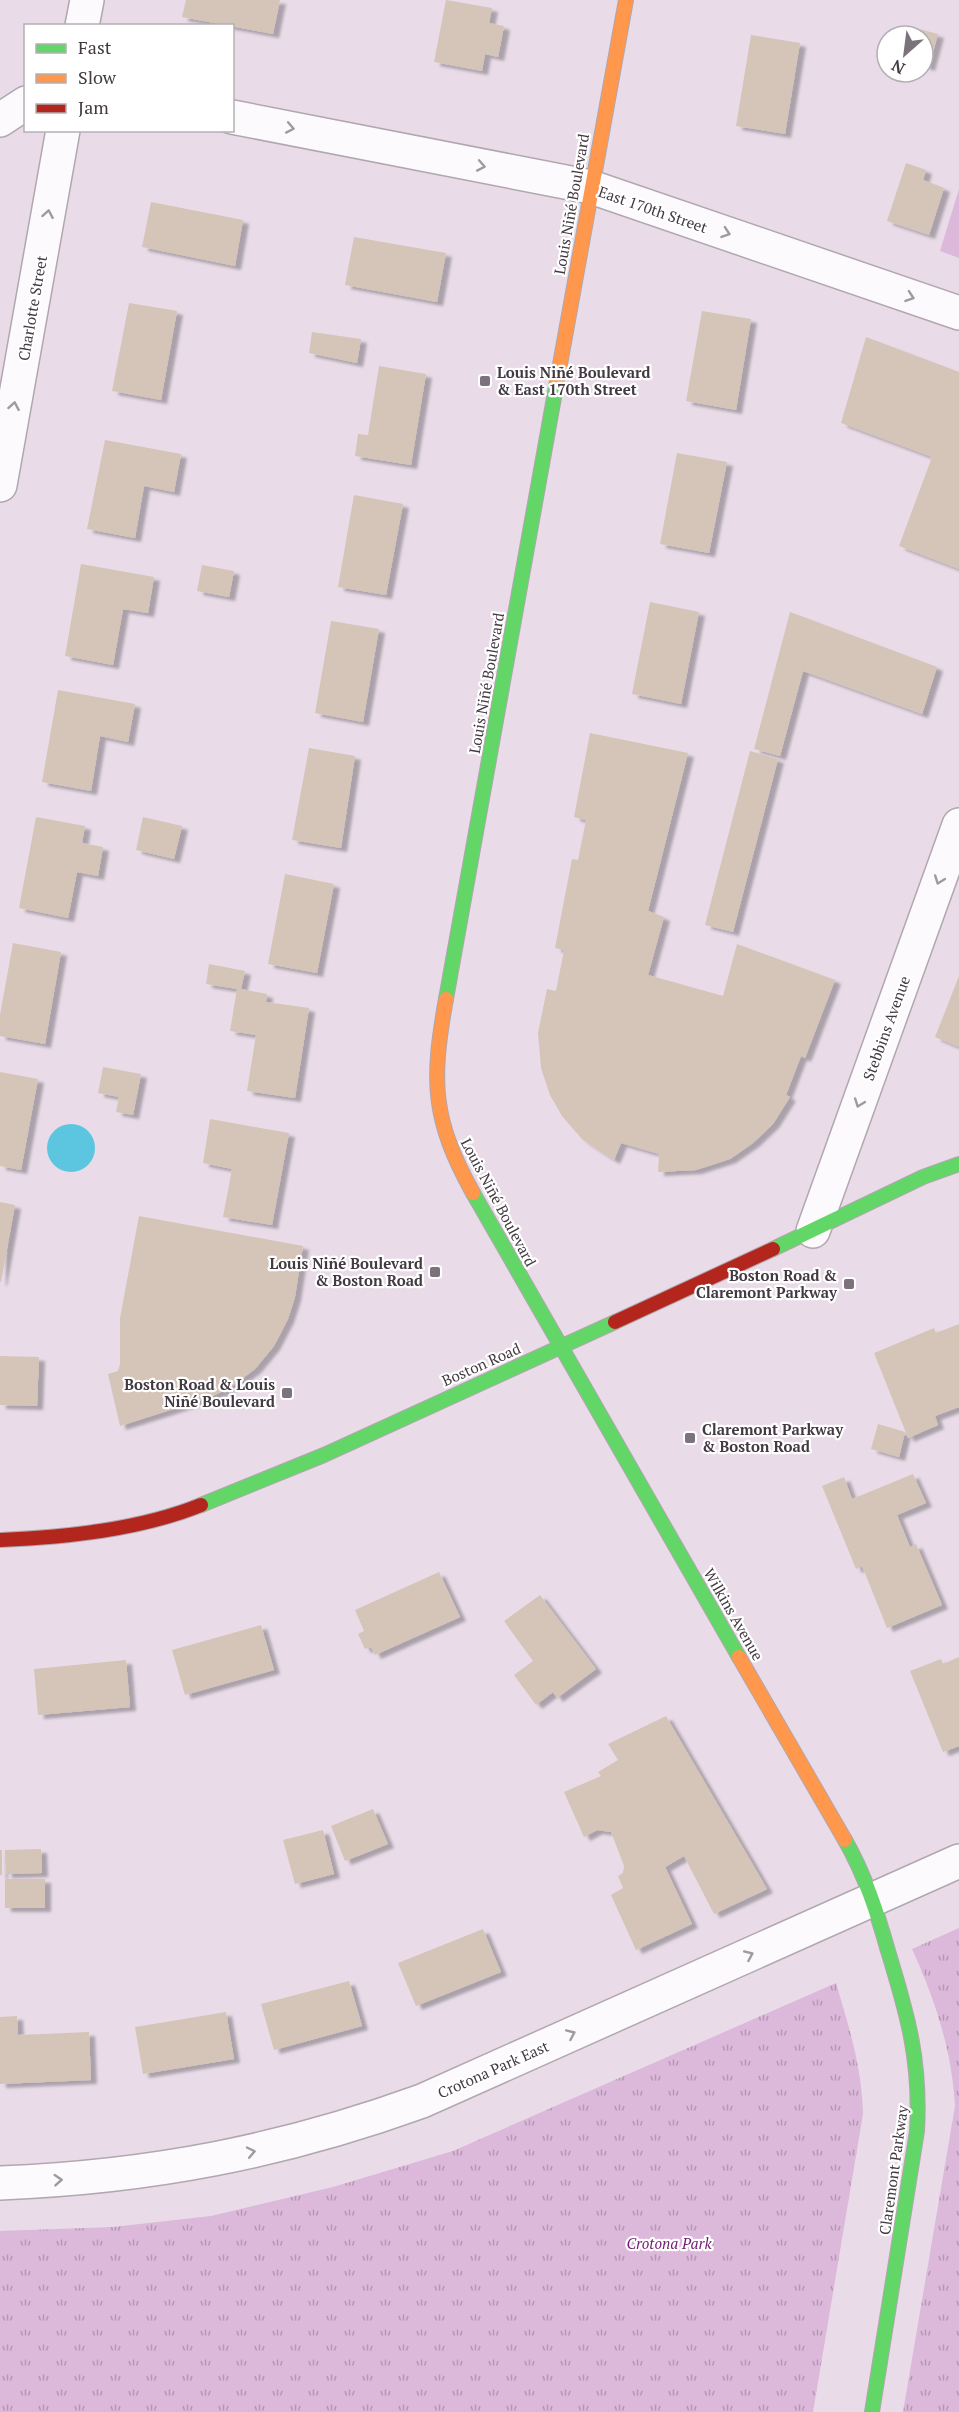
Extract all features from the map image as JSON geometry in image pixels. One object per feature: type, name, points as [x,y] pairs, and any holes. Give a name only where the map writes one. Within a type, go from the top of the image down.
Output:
[{"type":"street","points":[[82,24],[87,0]]},
{"type":"street","name":"Louis Niñé Boulevard","points":[[560,1347],[451,1150],[440,1119],[438,1060],[443,1017],[626,0]]},
{"type":"street","points":[[0,120],[24,105]]},
{"type":"street","name":"East 170th Street","points":[[234,117],[591,187],[959,313]]},
{"type":"street","name":"Charlotte Street","points":[[0,485],[63,132]]},
{"type":"street","name":"Stebbins Avenue","points":[[813,1231],[959,825]]},
{"type":"street","name":"Boston Road","points":[[0,1540],[41,1538],[141,1523],[191,1509],[324,1455],[813,1231],[923,1177],[959,1164]]},
{"type":"street","name":"Wilkins Avenue","points":[[560,1347],[855,1857],[873,1899]]},
{"type":"street","name":"Crotona Park East","points":[[0,2183],[132,2173],[247,2153],[346,2128],[422,2101],[959,1861]]},
{"type":"street","name":"Claremont Parkway","points":[[872,2412],[917,2132],[919,2095],[916,2056],[909,2020],[873,1899]]},
{"type":"green space","points":[[959,189],[959,258],[940,251]]},
{"type":"green space","points":[[959,1928],[959,2412],[903,2412],[955,2106],[950,2065],[941,2026],[912,1949]]},
{"type":"green space","name":"Crotona Park","points":[[836,1983],[857,2064],[863,2114],[813,2412],[0,2412],[0,2231],[113,2227],[211,2216],[333,2187],[453,2151]]},
{"type":"water","points":[[71,1124],[88,1131],[95,1148],[88,1165],[71,1172],[54,1165],[47,1148],[54,1131]]},
{"type":"building","points":[[186,0],[280,0],[273,34],[234,27],[234,24],[219,24],[182,17]]},
{"type":"building","points":[[446,0],[492,8],[489,23],[504,26],[498,57],[485,54],[482,71],[434,62]]},
{"type":"building","points":[[751,35],[800,43],[785,134],[736,126]]},
{"type":"building","points":[[906,163],[926,170],[923,180],[944,188],[929,235],[887,221]]},
{"type":"building","points":[[151,202],[243,220],[235,266],[142,247]]},
{"type":"building","points":[[354,237],[446,253],[437,302],[345,285]]},
{"type":"building","points":[[129,303],[177,311],[161,400],[112,391]]},
{"type":"building","points":[[702,311],[751,319],[736,410],[686,401]]},
{"type":"building","points":[[312,332],[361,339],[357,363],[309,353]]},
{"type":"building","points":[[866,337],[959,372],[959,569],[899,546],[932,457],[841,423]]},
{"type":"building","points":[[379,366],[426,374],[411,465],[355,456],[358,434],[368,435]]},
{"type":"building","points":[[105,440],[181,454],[174,492],[144,486],[135,538],[87,529]]},
{"type":"building","points":[[677,453],[727,462],[709,553],[660,544]]},
{"type":"building","points":[[354,495],[403,504],[386,595],[338,587]]},
{"type":"building","points":[[81,564],[154,577],[148,613],[123,609],[113,665],[65,656]]},
{"type":"building","points":[[202,565],[234,571],[229,597],[197,591]]},
{"type":"building","points":[[650,602],[699,612],[681,704],[632,694]]},
{"type":"building","points":[[790,612],[937,667],[922,714],[803,671],[780,756],[754,749]]},
{"type":"building","points":[[331,621],[379,629],[363,722],[315,713]]},
{"type":"building","points":[[58,690],[135,704],[128,742],[100,736],[91,791],[42,782]]},
{"type":"building","points":[[590,733],[688,753],[648,911],[664,917],[648,975],[723,996],[737,944],[835,980],[805,1058],[801,1056],[786,1095],[790,1097],[773,1124],[753,1143],[730,1159],[696,1170],[658,1172],[659,1154],[621,1143],[614,1160],[601,1152],[583,1140],[562,1116],[550,1095],[541,1068],[538,1033],[547,989],[556,991],[564,950],[555,948],[572,859],[578,860],[586,820],[574,817]]},
{"type":"building","points":[[309,748],[355,756],[341,848],[292,840]]},
{"type":"building","points":[[750,751],[778,759],[733,932],[705,925]]},
{"type":"building","points":[[36,817],[85,826],[82,843],[103,847],[98,876],[77,872],[68,918],[19,908]]},
{"type":"building","points":[[143,817],[182,826],[174,859],[136,850]]},
{"type":"building","points":[[285,874],[334,884],[317,973],[268,964]]},
{"type":"building","points":[[13,943],[61,952],[45,1044],[0,1036],[0,1015]]},
{"type":"building","points":[[209,964],[245,971],[241,989],[267,994],[266,1002],[309,1008],[295,1098],[247,1091],[256,1035],[230,1031],[237,989],[206,984]]},
{"type":"building","points":[[959,976],[959,1047],[935,1037]]},
{"type":"building","points":[[103,1067],[141,1074],[133,1115],[116,1112],[119,1097],[98,1093]]},
{"type":"building","points":[[0,1072],[38,1079],[21,1170],[0,1166]]},
{"type":"building","points":[[210,1119],[289,1133],[272,1225],[223,1217],[232,1169],[203,1163]]},
{"type":"building","points":[[0,1202],[15,1205],[1,1282],[0,1282]]},
{"type":"building","points":[[139,1216],[303,1246],[295,1297],[288,1319],[274,1346],[255,1369],[231,1387],[211,1397],[120,1426],[108,1374],[118,1371],[120,1364],[120,1318]]},
{"type":"building","points":[[959,1324],[959,1407],[935,1416],[938,1425],[908,1438],[874,1353],[934,1328],[936,1333]]},
{"type":"building","points":[[0,1356],[39,1357],[37,1406],[0,1405]]},
{"type":"building","points":[[878,1424],[905,1432],[899,1457],[871,1449]]},
{"type":"building","points":[[913,1474],[926,1503],[897,1515],[910,1547],[916,1544],[942,1605],[887,1628],[862,1566],[856,1569],[822,1486],[844,1477],[852,1499]]},
{"type":"building","points":[[439,1572],[460,1617],[375,1655],[371,1647],[365,1649],[358,1634],[364,1631],[355,1610]]},
{"type":"building","points":[[540,1595],[596,1669],[557,1698],[553,1692],[536,1705],[514,1675],[533,1661],[504,1621]]},
{"type":"building","points":[[261,1625],[274,1670],[185,1695],[172,1650]]},
{"type":"building","points":[[959,1657],[959,1746],[943,1752],[910,1671],[941,1659],[943,1664]]},
{"type":"building","points":[[126,1660],[130,1707],[38,1715],[34,1669]]},
{"type":"building","points":[[666,1716],[767,1889],[714,1914],[684,1856],[665,1867],[692,1924],[636,1950],[611,1895],[623,1888],[618,1876],[623,1873],[624,1866],[611,1832],[597,1830],[584,1837],[564,1792],[601,1776],[598,1772],[618,1760],[608,1744]]},
{"type":"building","points":[[373,1809],[388,1844],[345,1861],[331,1826]]},
{"type":"building","points":[[323,1830],[334,1874],[295,1884],[283,1840]]},
{"type":"building","points":[[41,1849],[42,1873],[6,1874],[5,1850]]},
{"type":"building","points":[[0,1850],[2,1850],[2,1875],[0,1875]]},
{"type":"building","points":[[5,1879],[45,1879],[45,1908],[5,1908]]},
{"type":"building","points":[[483,1929],[501,1972],[416,2006],[398,1963]]},
{"type":"building","points":[[349,1981],[362,2026],[274,2050],[261,2004]]},
{"type":"building","points":[[226,2012],[234,2059],[143,2074],[135,2027]]},
{"type":"building","points":[[17,2016],[18,2035],[89,2032],[91,2080],[0,2084],[0,2017]]},
{"type":"traffic: fast","points":[[446,999],[557,381]]},
{"type":"traffic: fast","points":[[773,1249],[923,1177],[959,1164]]},
{"type":"traffic: fast","points":[[473,1193],[739,1657]]},
{"type":"traffic: fast","points":[[201,1505],[324,1455],[615,1322]]},
{"type":"traffic: fast","points":[[845,1840],[870,1894],[895,1975],[912,2040],[917,2083],[917,2131],[872,2412]]},
{"type":"traffic: slow","points":[[557,381],[626,0]]},
{"type":"traffic: slow","points":[[446,999],[438,1054],[438,1099],[449,1143],[473,1193]]},
{"type":"traffic: slow","points":[[739,1657],[845,1840]]},
{"type":"traffic: jam","points":[[615,1322],[773,1249]]},
{"type":"traffic: jam","points":[[0,1540],[102,1531],[153,1521],[201,1505]]},
{"type":"place","name":"Louis Niñé Boulevard & East 170th Street","points":[[485,381]]},
{"type":"place","name":"Louis Niñé Boulevard & Boston Road","points":[[435,1272]]},
{"type":"place","name":"Boston Road & Claremont Parkway","points":[[849,1284]]},
{"type":"place","name":"Boston Road & Louis Niñé Boulevard","points":[[287,1393]]},
{"type":"place","name":"Claremont Parkway & Boston Road","points":[[690,1438]]}]
